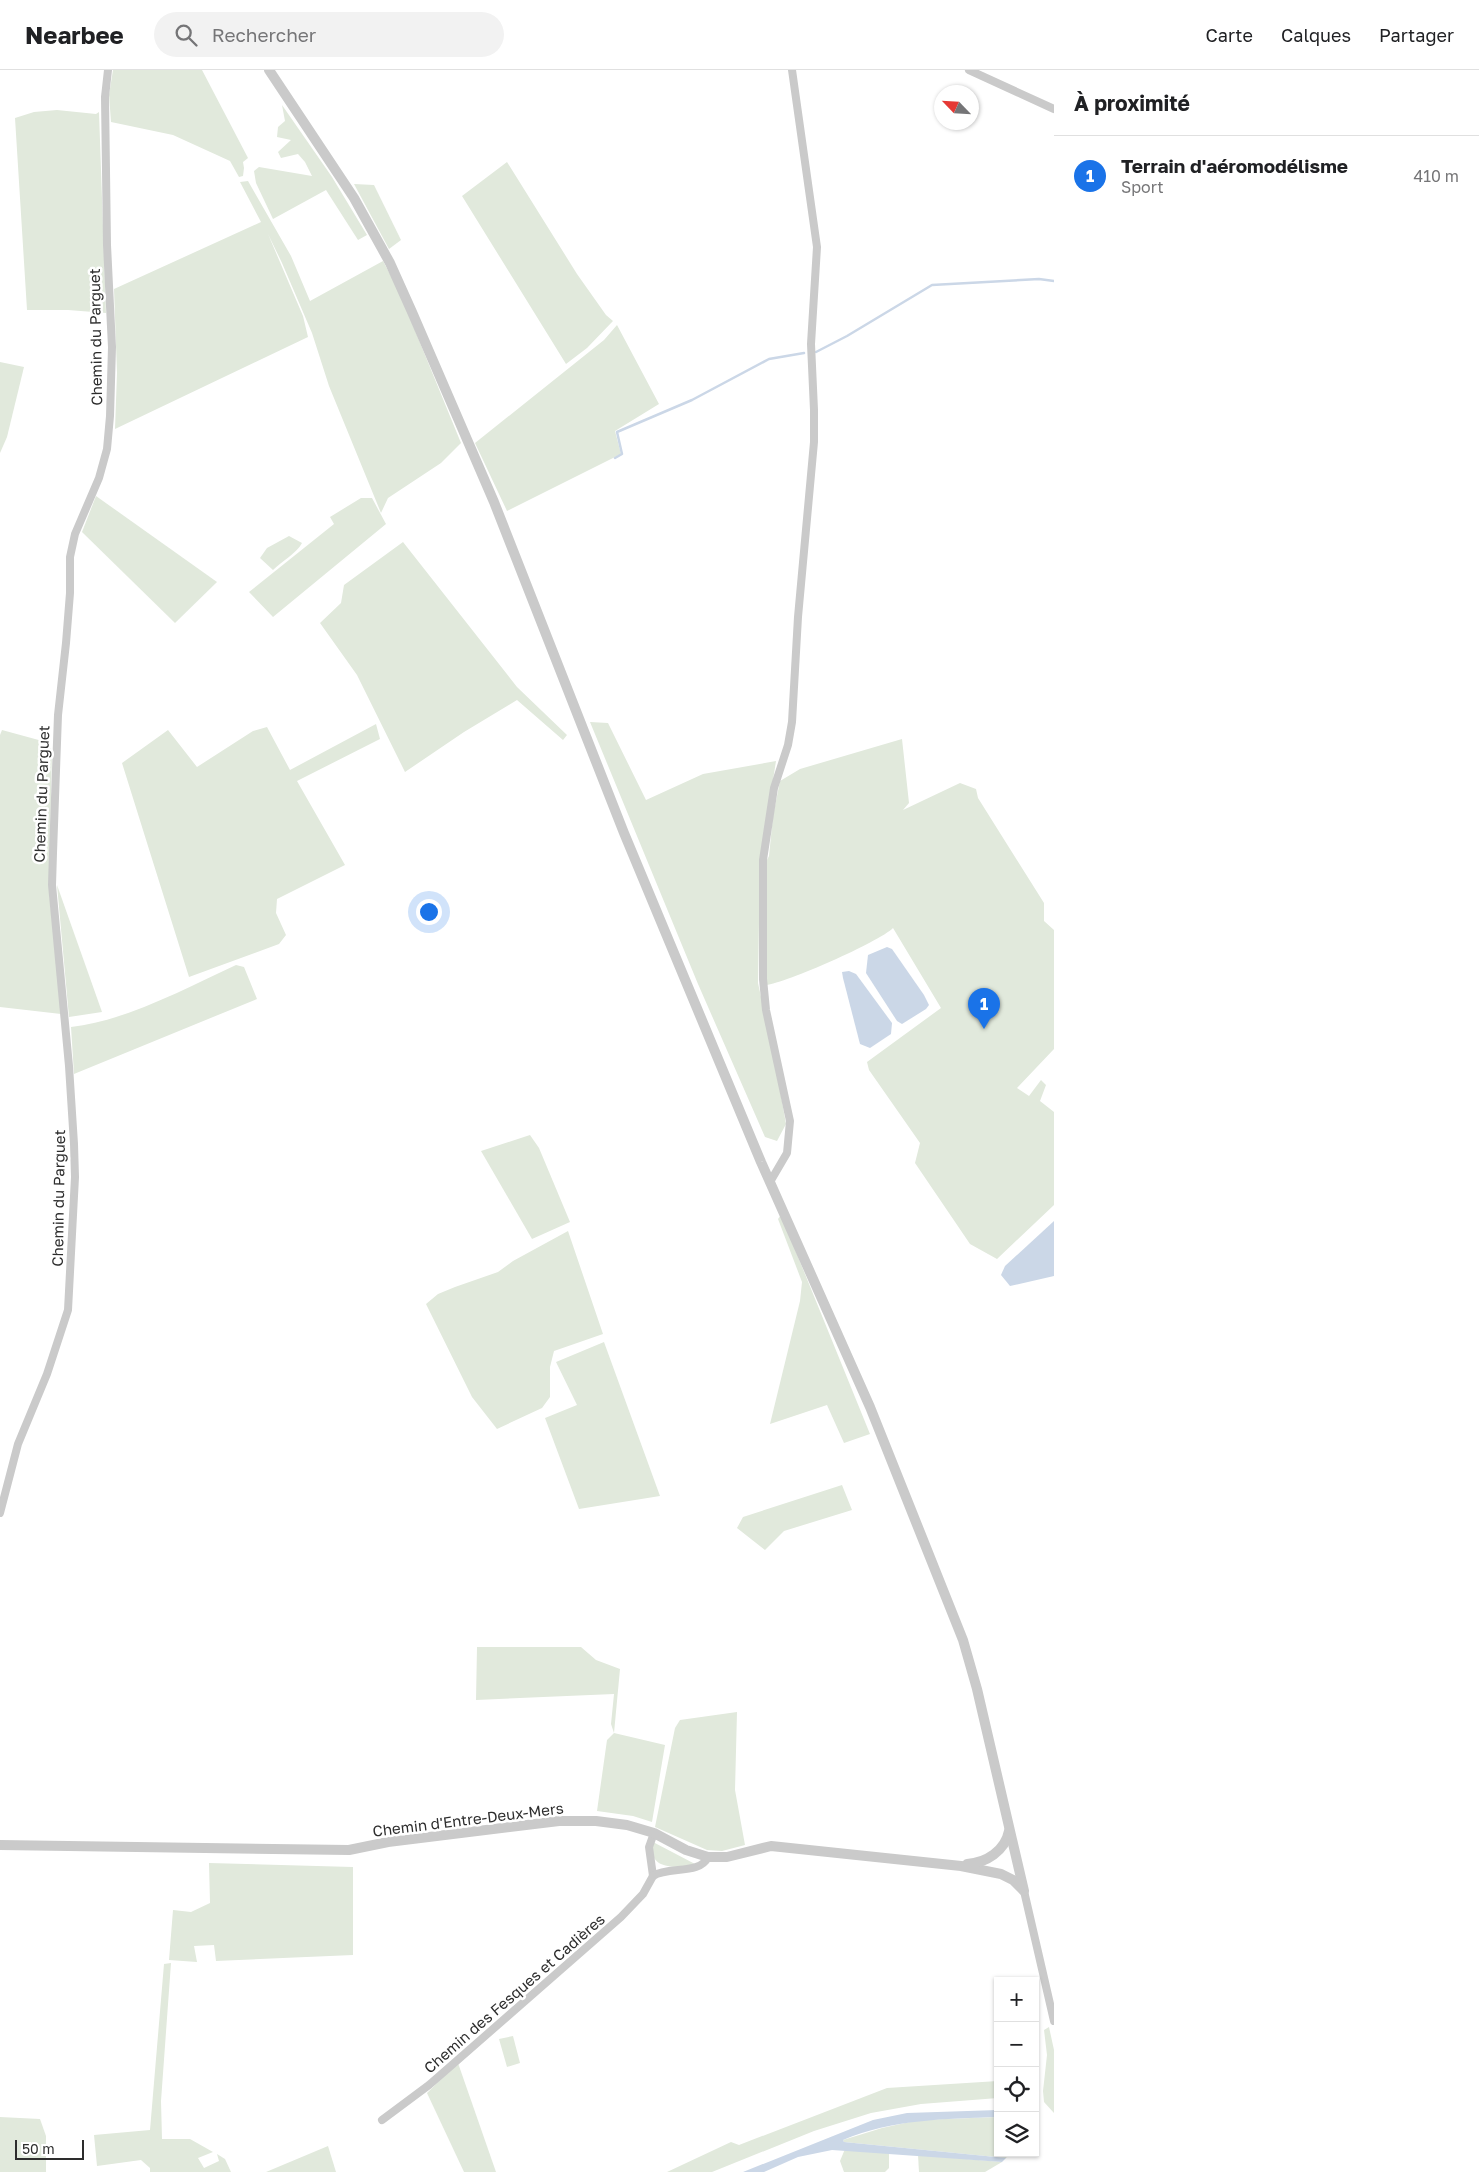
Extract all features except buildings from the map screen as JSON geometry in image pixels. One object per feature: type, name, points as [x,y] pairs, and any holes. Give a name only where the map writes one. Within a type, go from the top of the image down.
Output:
[{"type":"street","name":"Chemin du Parguet","points":[[0,1513],[18,1444],[47,1374],[68,1310],[75,1177],[74,1144],[69,1066],[52,885],[53,852],[58,714],[66,643],[70,557],[76,534],[103,464],[107,449],[110,416],[112,347],[107,245],[104,97],[108,70]]},
{"type":"street","points":[[269,70],[354,198],[390,263],[490,494],[624,833],[770,1182],[870,1407],[963,1640],[977,1689],[1024,1891],[1050,1982],[1054,2021]]},
{"type":"street","points":[[770,1182],[786,1153],[790,1121],[766,1010],[763,979],[763,860],[774,788],[788,745],[792,722],[798,617],[814,442],[811,344],[817,247],[792,70]]},
{"type":"street","points":[[969,70],[1054,108]]},
{"type":"street","name":"Chemin d'Entre-Deux-Mers","points":[[0,1845],[349,1850],[388,1842],[559,1821],[596,1821],[627,1825],[654,1833],[686,1850],[708,1856],[727,1857],[771,1846],[961,1866],[1001,1874],[1013,1880],[1024,1891]]},
{"type":"street","name":"Chemin d'Entre-Deux-Mers","points":[[991,1857],[1002,1847],[1008,1838],[1009,1829]]},
{"type":"street","points":[[654,1833],[649,1848],[653,1876],[661,1870],[699,1867],[706,1862],[708,1856]]},
{"type":"street","name":"Chemin d'Entre-Deux-Mers","points":[[961,1866],[976,1864],[1006,1853],[1016,1858],[1010,1866],[998,1870],[984,1870]]},
{"type":"street","name":"Chemin des Fesques et Cadières","points":[[382,2120],[429,2085],[462,2054],[615,1923],[638,1900],[653,1876]]},
{"type":"shaded area","points":[[113,70],[202,70],[248,158],[243,162],[243,176],[239,177],[230,161],[173,135],[111,122],[109,95]]},
{"type":"shaded area","points":[[282,105],[332,177],[367,235],[358,240],[326,190],[273,219],[256,183],[254,171],[259,167],[312,176],[305,162],[298,154],[281,158],[278,152],[291,140],[277,137],[278,127],[285,121]]},
{"type":"shaded area","points":[[57,110],[96,114],[99,112],[106,313],[68,310],[27,310],[15,118],[34,112]]},
{"type":"shaded area","points":[[507,162],[577,274],[606,315],[613,321],[587,348],[566,364],[462,196]]},
{"type":"shaded area","points":[[248,181],[291,256],[310,301],[383,261],[398,289],[461,443],[441,463],[388,498],[381,513],[329,386],[312,333],[268,234],[303,316],[308,337],[115,429],[117,373],[114,289],[261,222],[240,182]]},
{"type":"shaded area","points":[[354,184],[374,185],[401,240],[389,249]]},
{"type":"shaded area","points":[[617,325],[659,404],[615,431],[621,454],[507,511],[475,443],[604,340]]},
{"type":"shaded area","points":[[0,362],[24,367],[7,437],[0,453]]},
{"type":"shaded area","points":[[96,496],[217,582],[175,623],[82,532]]},
{"type":"shaded area","points":[[361,498],[372,498],[386,524],[273,617],[249,592],[334,524],[330,517]]},
{"type":"shaded area","points":[[289,536],[302,543],[293,554],[273,570],[260,558],[267,548]]},
{"type":"shaded area","points":[[403,542],[517,687],[567,735],[563,740],[517,700],[464,732],[405,772],[357,675],[320,623],[341,603],[344,585]]},
{"type":"shaded area","points":[[590,722],[608,723],[646,800],[703,774],[776,761],[760,862],[758,983],[786,1124],[777,1141],[765,1137],[698,984]]},
{"type":"shaded area","points":[[376,724],[380,739],[297,781],[345,865],[277,899],[276,913],[286,935],[279,944],[189,977],[122,763],[168,730],[197,767],[253,731],[267,727],[290,770]]},
{"type":"shaded area","points":[[2,730],[46,742],[52,750],[49,890],[61,1014],[0,1007],[0,735]]},
{"type":"shaded area","points":[[902,739],[909,803],[903,810],[960,783],[976,789],[978,798],[1044,903],[1044,921],[1054,930],[1054,1049],[1017,1088],[1029,1096],[1041,1080],[1046,1085],[1040,1101],[1054,1112],[1054,1205],[997,1259],[970,1244],[915,1163],[920,1143],[869,1070],[867,1062],[941,1008],[893,928],[870,943],[832,961],[777,983],[766,985],[765,864],[769,856],[773,816],[780,781],[800,769]]},
{"type":"shaded area","points":[[57,885],[102,1012],[69,1017]]},
{"type":"shaded area","points":[[236,965],[244,967],[257,999],[74,1074],[71,1027],[92,1024],[134,1011]]},
{"type":"shaded area","points":[[530,1135],[539,1148],[570,1222],[532,1239],[481,1151]]},
{"type":"shaded area","points":[[781,1215],[870,1434],[844,1443],[827,1405],[770,1424],[800,1301],[802,1282],[778,1219]]},
{"type":"shaded area","points":[[568,1231],[603,1334],[554,1351],[550,1367],[550,1397],[542,1408],[497,1429],[472,1397],[426,1304],[438,1294],[498,1272],[513,1261]]},
{"type":"shaded area","points":[[604,1342],[660,1496],[579,1509],[545,1418],[577,1405],[556,1362]]},
{"type":"shaded area","points":[[842,1485],[852,1510],[784,1531],[765,1550],[737,1528],[743,1517]]},
{"type":"shaded area","points":[[477,1647],[581,1647],[596,1660],[620,1669],[614,1733],[611,1724],[614,1694],[476,1700]]},
{"type":"shaded area","points":[[737,1712],[735,1790],[745,1845],[722,1851],[707,1850],[655,1827],[675,1728],[680,1720]]},
{"type":"shaded area","points":[[614,1733],[665,1745],[652,1822],[633,1816],[597,1811],[607,1740]]},
{"type":"shaded area","points":[[653,1842],[695,1864],[672,1867],[658,1863],[652,1851]]},
{"type":"shaded area","points":[[209,1863],[353,1867],[353,1955],[216,1961],[214,1945],[194,1946],[197,1962],[169,1960],[173,1910],[191,1912],[210,1903]]},
{"type":"shaded area","points":[[171,1963],[161,2101],[162,2139],[190,2139],[213,2152],[198,2158],[204,2168],[219,2161],[217,2154],[225,2159],[231,2172],[150,2172],[150,2168],[141,2160],[97,2166],[94,2135],[150,2130],[164,1964]]},
{"type":"shaded area","points":[[1049,2027],[1054,2050],[1054,2113],[1044,2102],[1043,2091],[1047,2055],[1044,2030]]},
{"type":"shaded area","points":[[513,2036],[520,2063],[507,2067],[499,2039]]},
{"type":"shaded area","points":[[458,2063],[496,2172],[464,2172],[427,2093]]},
{"type":"shaded area","points":[[994,2081],[994,2098],[921,2104],[871,2113],[814,2131],[712,2172],[667,2172],[731,2142],[739,2145],[887,2088]]},
{"type":"shaded area","points":[[0,2117],[40,2119],[46,2136],[46,2172],[0,2172]]},
{"type":"shaded area","points":[[994,2117],[994,2157],[844,2142],[843,2140],[882,2128],[919,2120]]},
{"type":"shaded area","points":[[328,2146],[336,2172],[266,2172]]},
{"type":"shaded area","points":[[845,2149],[889,2153],[889,2168],[885,2172],[844,2172],[840,2161]]},
{"type":"shaded area","points":[[918,2155],[1002,2162],[985,2172],[919,2172]]},
{"type":"water","points":[[887,947],[892,949],[929,1005],[926,1009],[902,1024],[897,1021],[866,973],[868,955]]},
{"type":"water","points":[[849,971],[856,974],[892,1023],[891,1034],[870,1048],[860,1044],[842,972]]},
{"type":"water","points":[[1054,1221],[1054,1276],[1010,1286],[1001,1275],[1005,1266]]},
{"type":"water","points":[[994,2110],[994,2117],[919,2121],[881,2128],[843,2140],[844,2142],[1006,2158],[1002,2162],[832,2150],[798,2157],[764,2172],[743,2172],[873,2120],[907,2113]]},
{"type":"waterway","points":[[816,352],[847,336],[932,285],[1039,279],[1054,281]]},
{"type":"waterway","points":[[615,458],[622,454],[617,432],[692,400],[769,359],[804,353]]},
{"type":"place","name":"Terrain d'aéromodélisme","points":[[984,1029]]}]
